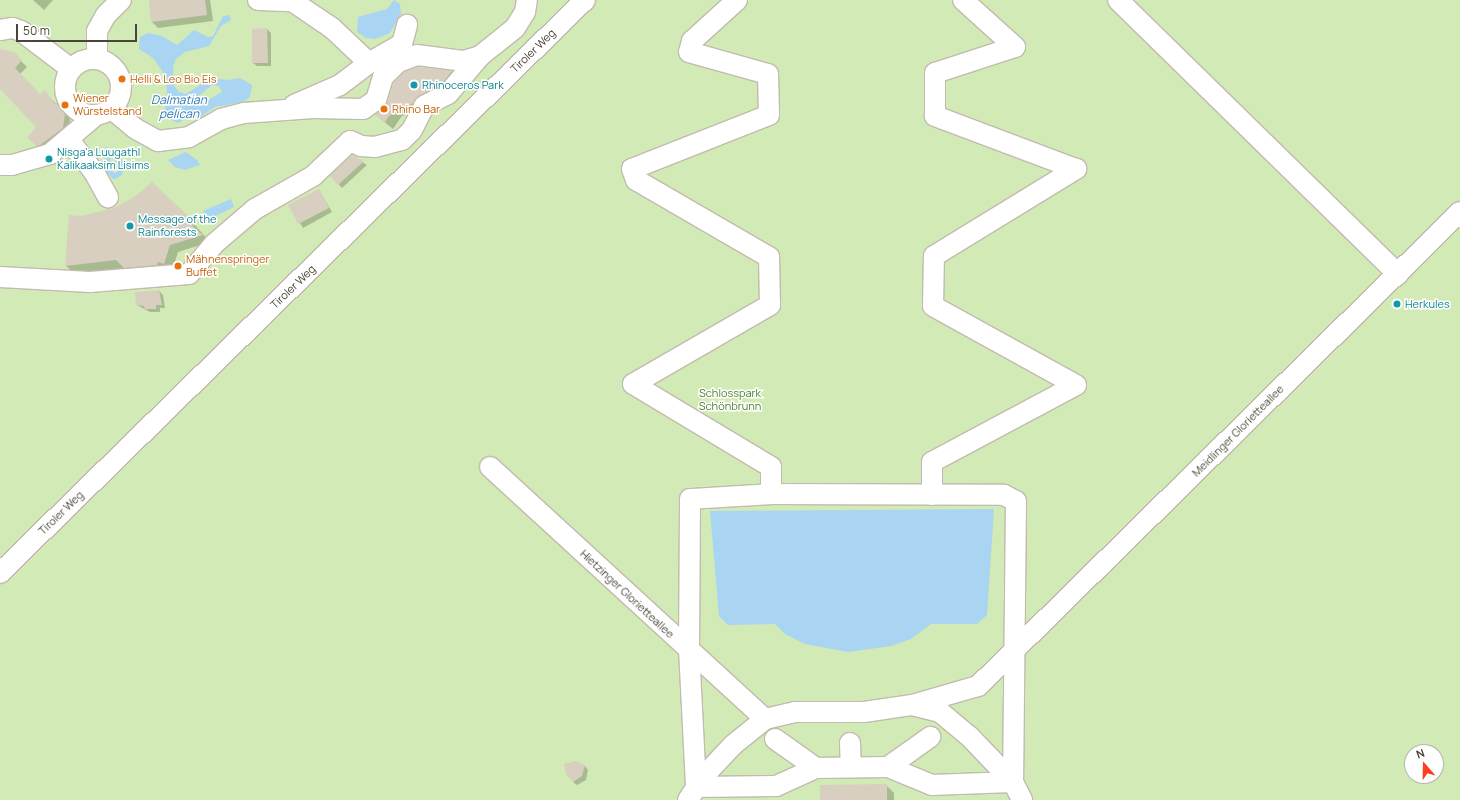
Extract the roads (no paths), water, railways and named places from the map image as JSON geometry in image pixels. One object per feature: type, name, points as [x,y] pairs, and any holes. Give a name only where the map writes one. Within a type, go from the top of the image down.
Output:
[{"type":"street","points":[[97,59],[96,31],[106,15],[121,0]]},
{"type":"street","points":[[258,0],[292,1],[332,28],[369,63]]},
{"type":"street","points":[[0,277],[90,282],[189,274],[214,244],[254,209],[313,176],[350,141],[361,146],[375,147],[402,140],[412,130],[424,106],[448,94],[480,56],[515,28],[525,12],[527,0]]},
{"type":"street","name":"Tiroler Weg","points":[[0,572],[585,0]]},
{"type":"street","points":[[737,0],[692,41],[690,52],[768,74],[769,115],[632,169],[636,180],[770,257],[770,305],[633,384],[770,467],[771,494]]},
{"type":"street","points":[[932,495],[932,462],[1076,385],[933,306],[934,256],[1076,170],[935,116],[935,73],[1015,48],[963,0]]},
{"type":"street","points":[[1118,0],[1398,274]]},
{"type":"street","points":[[285,109],[340,85],[369,63],[402,44],[407,25]]},
{"type":"street","points":[[0,30],[13,28],[21,31],[71,69]]},
{"type":"street","points":[[0,165],[12,165],[50,154],[103,112],[118,102],[121,84],[113,68],[97,59],[83,61],[71,69],[64,86],[70,104],[77,111],[103,112],[158,141],[189,137],[231,115],[285,109],[363,109],[376,100],[380,84],[388,71],[404,58],[427,55],[463,61],[480,56]]},
{"type":"street","points":[[69,140],[94,172],[108,197]]},
{"type":"street","name":"Meidlinger Glorietteallee","points":[[912,705],[978,686],[1460,212]]},
{"type":"street","name":"Hietzinger Glorietteallee","points":[[490,468],[689,650],[766,729],[816,768]]},
{"type":"street","points":[[692,793],[689,650],[690,499],[771,494],[1004,495],[1016,501],[1016,649],[1013,782]]},
{"type":"street","points":[[692,793],[733,745],[766,729],[795,712],[850,712],[912,705],[940,712],[952,722],[1013,782],[1022,800]]},
{"type":"street","points":[[850,712],[851,768]]},
{"type":"street","points":[[888,767],[952,722]]},
{"type":"street","points":[[692,793],[776,786],[816,768],[888,767],[932,785],[1013,782]]},
{"type":"water","points":[[394,0],[400,4],[401,14],[390,33],[375,39],[366,38],[357,32],[358,17],[387,9]]},
{"type":"water","name":"Dalmatian pelican","points":[[229,15],[231,20],[221,26],[209,46],[185,52],[176,59],[173,67],[174,86],[179,92],[186,94],[210,78],[228,80],[240,78],[252,85],[250,97],[243,102],[215,107],[200,117],[190,116],[178,123],[171,120],[165,109],[167,89],[163,72],[153,58],[139,49],[140,37],[148,33],[162,36],[177,45],[194,30],[208,37],[213,36],[223,16]],"holes":[[[212,85],[219,86],[222,92],[198,106],[195,99]]]},
{"type":"water","points":[[186,152],[197,160],[200,165],[185,170],[175,167],[168,160]]},
{"type":"water","points":[[231,199],[234,207],[209,219],[205,217],[203,211]]},
{"type":"water","points":[[994,509],[987,615],[977,624],[931,624],[911,639],[891,646],[848,652],[805,644],[785,634],[775,624],[728,625],[719,616],[710,511]]},
{"type":"waterway","points":[[106,149],[108,170],[114,176],[119,173],[122,164],[112,153],[108,152]]},
{"type":"place","name":"Helli & Leo Bio Eis","points":[[122,79]]},
{"type":"place","name":"Rhinoceros Park","points":[[414,85]]},
{"type":"place","name":"Wiener Würstelstand","points":[[65,105]]},
{"type":"place","name":"Rhino Bar","points":[[384,109]]},
{"type":"place","name":"Nisga'a Luugathl Kalikaaksim Lisims","points":[[49,159]]},
{"type":"place","name":"Message of the Rainforests","points":[[130,226]]},
{"type":"place","name":"Mähnenspringer Buffet","points":[[178,266]]},
{"type":"place","name":"Herkules","points":[[1397,304]]},
{"type":"park label","name":"Schlosspark Schönbrunn","points":[[730,400]]}]
